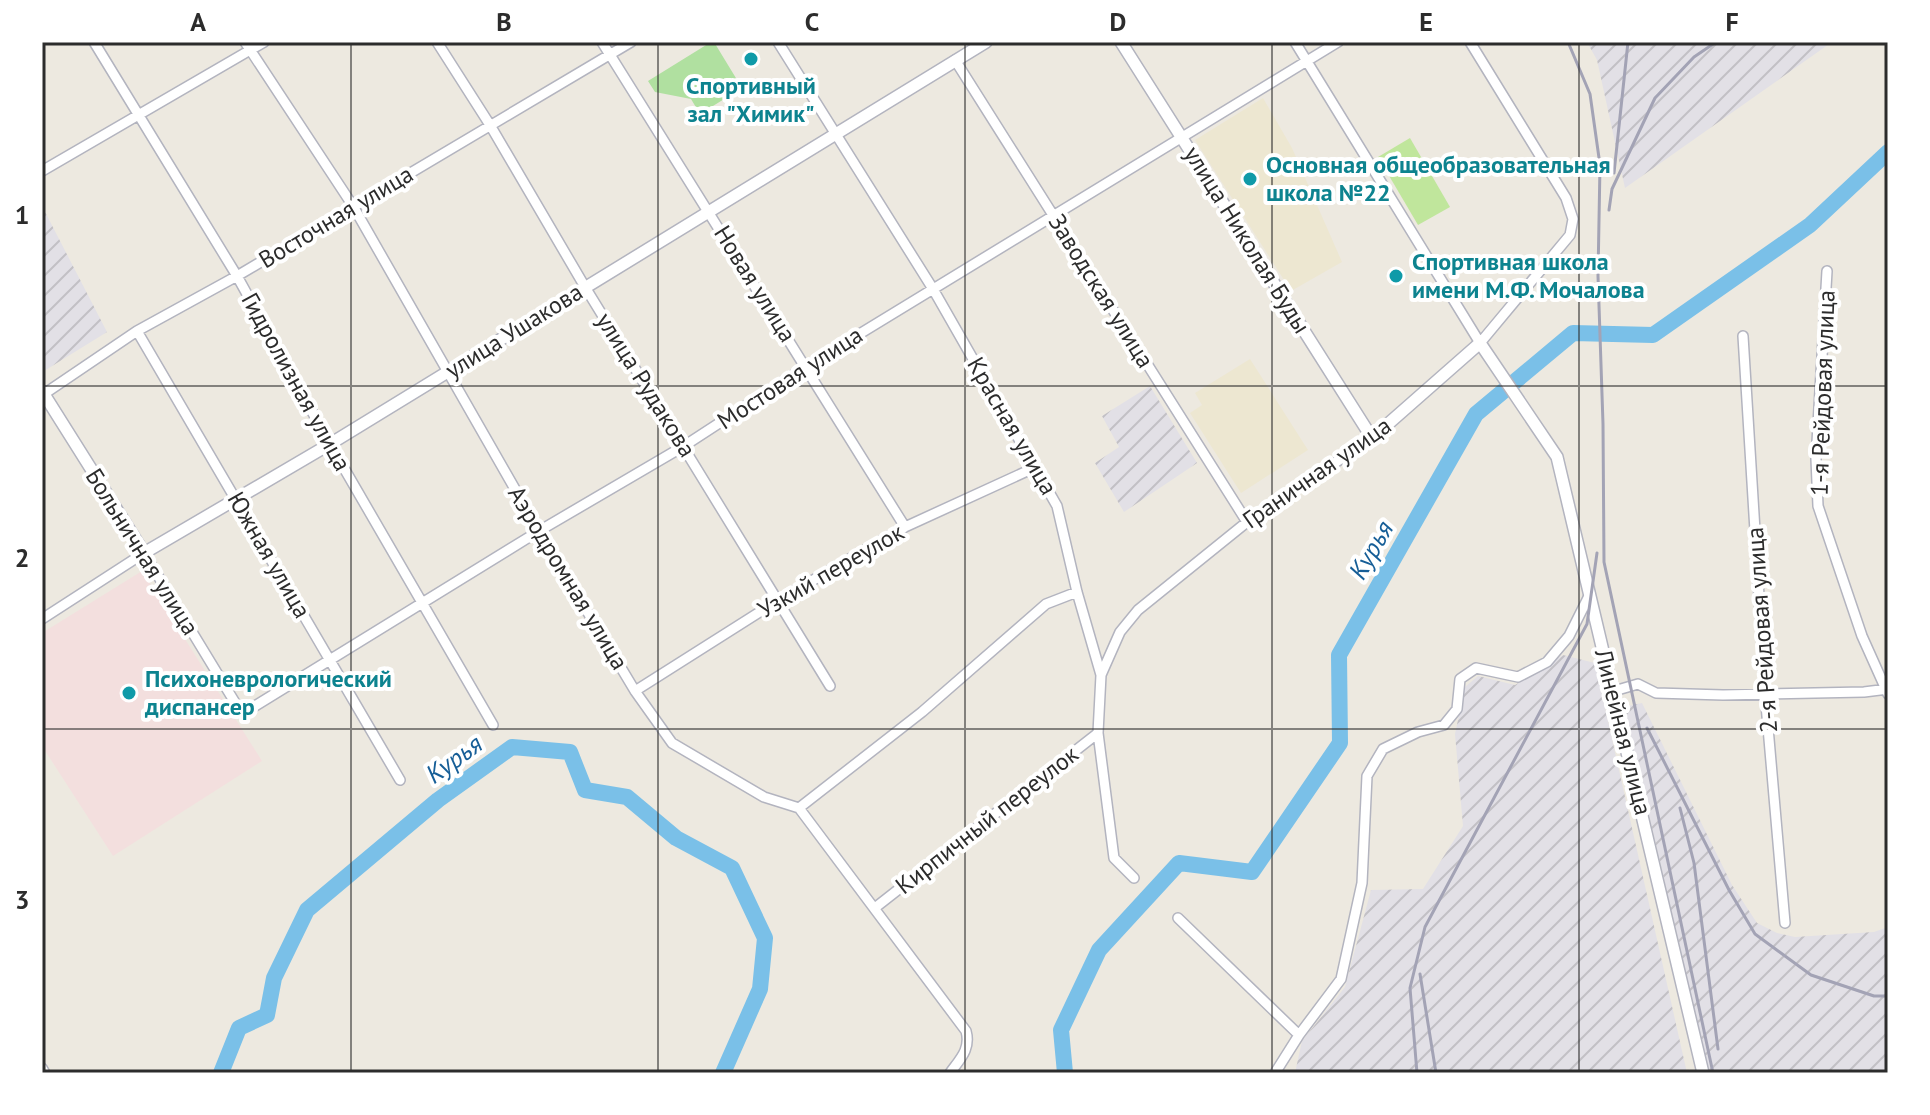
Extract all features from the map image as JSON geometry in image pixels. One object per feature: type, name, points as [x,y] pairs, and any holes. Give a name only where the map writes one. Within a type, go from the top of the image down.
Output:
[{"type":"street","name":"Гидролизная улица","points":[[94,42],[237,276],[330,444],[493,725]]},
{"type":"street","points":[[42,171],[248,46],[264,42]]},
{"type":"street","name":"улица Рудакова","points":[[437,42],[830,686]]},
{"type":"street","name":"Новая улица","points":[[602,42],[905,527]]},
{"type":"street","name":"Восточная улица","points":[[43,393],[137,331],[237,276],[631,42]]},
{"type":"street","name":"Красная улица","points":[[778,42],[933,289],[1036,467],[1062,520],[1077,592],[1101,675],[1098,733],[1114,858],[1134,878]]},
{"type":"street","name":"улица Ушакова","points":[[42,619],[144,553],[330,444],[986,42]]},
{"type":"street","name":"улица Николая Буды","points":[[1121,42],[1372,438]]},
{"type":"street","points":[[1295,42],[1480,343]]},
{"type":"street","name":"Мостовая улица","points":[[242,714],[539,531],[684,446],[807,366],[1338,42]]},
{"type":"street","name":"Граничная улица","points":[[1101,675],[1128,621],[1247,522],[1372,438],[1480,343],[1570,235],[1573,219],[1566,198],[1470,42]]},
{"type":"street","name":"Аэродромная улица","points":[[248,46],[353,206],[539,531],[635,691],[672,743],[764,797],[799,808]]},
{"type":"street","name":"Заводская улица","points":[[955,60],[1247,522]]},
{"type":"street","name":"1-я Рейдовая улица","points":[[1827,271],[1816,459],[1818,506],[1862,636],[1887,691]]},
{"type":"street","name":"Южная улица","points":[[137,331],[400,780]]},
{"type":"street","name":"2-я Рейдовая улица","points":[[1743,336],[1765,693],[1785,923]]},
{"type":"street","name":"Линейная улица","points":[[1480,343],[1557,457],[1703,1073]]},
{"type":"street","name":"Больничная улица","points":[[43,393],[242,714]]},
{"type":"street","name":"Узкий переулок","points":[[635,691],[777,601],[905,527],[1036,467]]},
{"type":"street","points":[[950,1073],[967,1049],[968,1041],[959,1022],[799,808],[922,712],[1046,604],[1077,592]]},
{"type":"street","points":[[1275,1073],[1341,979],[1362,883],[1367,776],[1383,749],[1418,732],[1444,725],[1457,709],[1460,679],[1476,668],[1518,677],[1547,662],[1569,636],[1590,594]]},
{"type":"street","points":[[1614,691],[1638,684],[1656,693],[1723,695],[1887,691]]},
{"type":"street","name":"Кирпичный переулок","points":[[876,907],[1098,733]]},
{"type":"street","points":[[1178,918],[1299,1035]]},
{"type":"shaded area","points":[[1587,42],[1832,42],[1625,188],[1597,60]]},
{"type":"shaded area","points":[[1263,98],[1292,148],[1342,262],[1291,291],[1195,140]]},
{"type":"shaded area","points":[[42,206],[107,332],[44,371],[42,367]]},
{"type":"shaded area","points":[[1250,359],[1308,450],[1241,493],[1190,413],[1202,405],[1195,393]]},
{"type":"shaded area","points":[[1150,386],[1197,463],[1124,512],[1095,463],[1119,447],[1102,416]]},
{"type":"shaded area","points":[[142,571],[262,761],[113,856],[42,746],[42,633]]},
{"type":"shaded area","points":[[1563,655],[1595,663],[1687,1073],[1295,1073],[1302,1041],[1345,987],[1371,890],[1423,889],[1463,826],[1455,734],[1465,687],[1478,676],[1515,685]]},
{"type":"shaded area","points":[[1642,703],[1732,885],[1757,923],[1777,933],[1795,937],[1874,932],[1888,927],[1888,1073],[1709,1073],[1624,707]]},
{"type":"green space","points":[[714,42],[742,88],[700,114],[691,99],[655,92],[648,81]]},
{"type":"green space","points":[[1410,138],[1450,207],[1418,225],[1378,157]]},
{"type":"waterway","name":"Курья","points":[[1065,1073],[1061,1030],[1099,950],[1179,863],[1252,872],[1340,743],[1339,655],[1476,414],[1573,333],[1653,335],[1810,225],[1888,152]]},
{"type":"waterway","name":"Курья","points":[[221,1073],[239,1028],[267,1015],[274,978],[307,910],[438,800],[512,747],[570,752],[585,790],[627,797],[676,838],[732,868],[765,938],[760,989],[723,1073]]},
{"type":"railway","points":[[1568,42],[1590,94],[1600,165],[1598,276],[1604,562],[1713,1073]]},
{"type":"railway","points":[[1614,173],[1628,42]]},
{"type":"railway","points":[[1609,210],[1612,189],[1655,98],[1694,57],[1716,42]]},
{"type":"railway","points":[[1417,1073],[1410,988],[1425,927],[1587,624],[1597,553]]},
{"type":"railway","points":[[1647,728],[1729,890],[1755,934],[1811,975],[1874,996],[1888,996]]},
{"type":"railway","points":[[1680,808],[1694,863],[1718,1049]]},
{"type":"railway","points":[[1420,974],[1436,1073]]},
{"type":"place","name":"Спортивный зал \"Химик\"","points":[[751,59]]},
{"type":"place","name":"Основная общеобразовательная школа №22","points":[[1250,179]]},
{"type":"place","name":"Спортивная школа имени М.Ф. Мочалова","points":[[1396,276]]},
{"type":"place","name":"Психоневрологический диспансер","points":[[129,693]]}]
